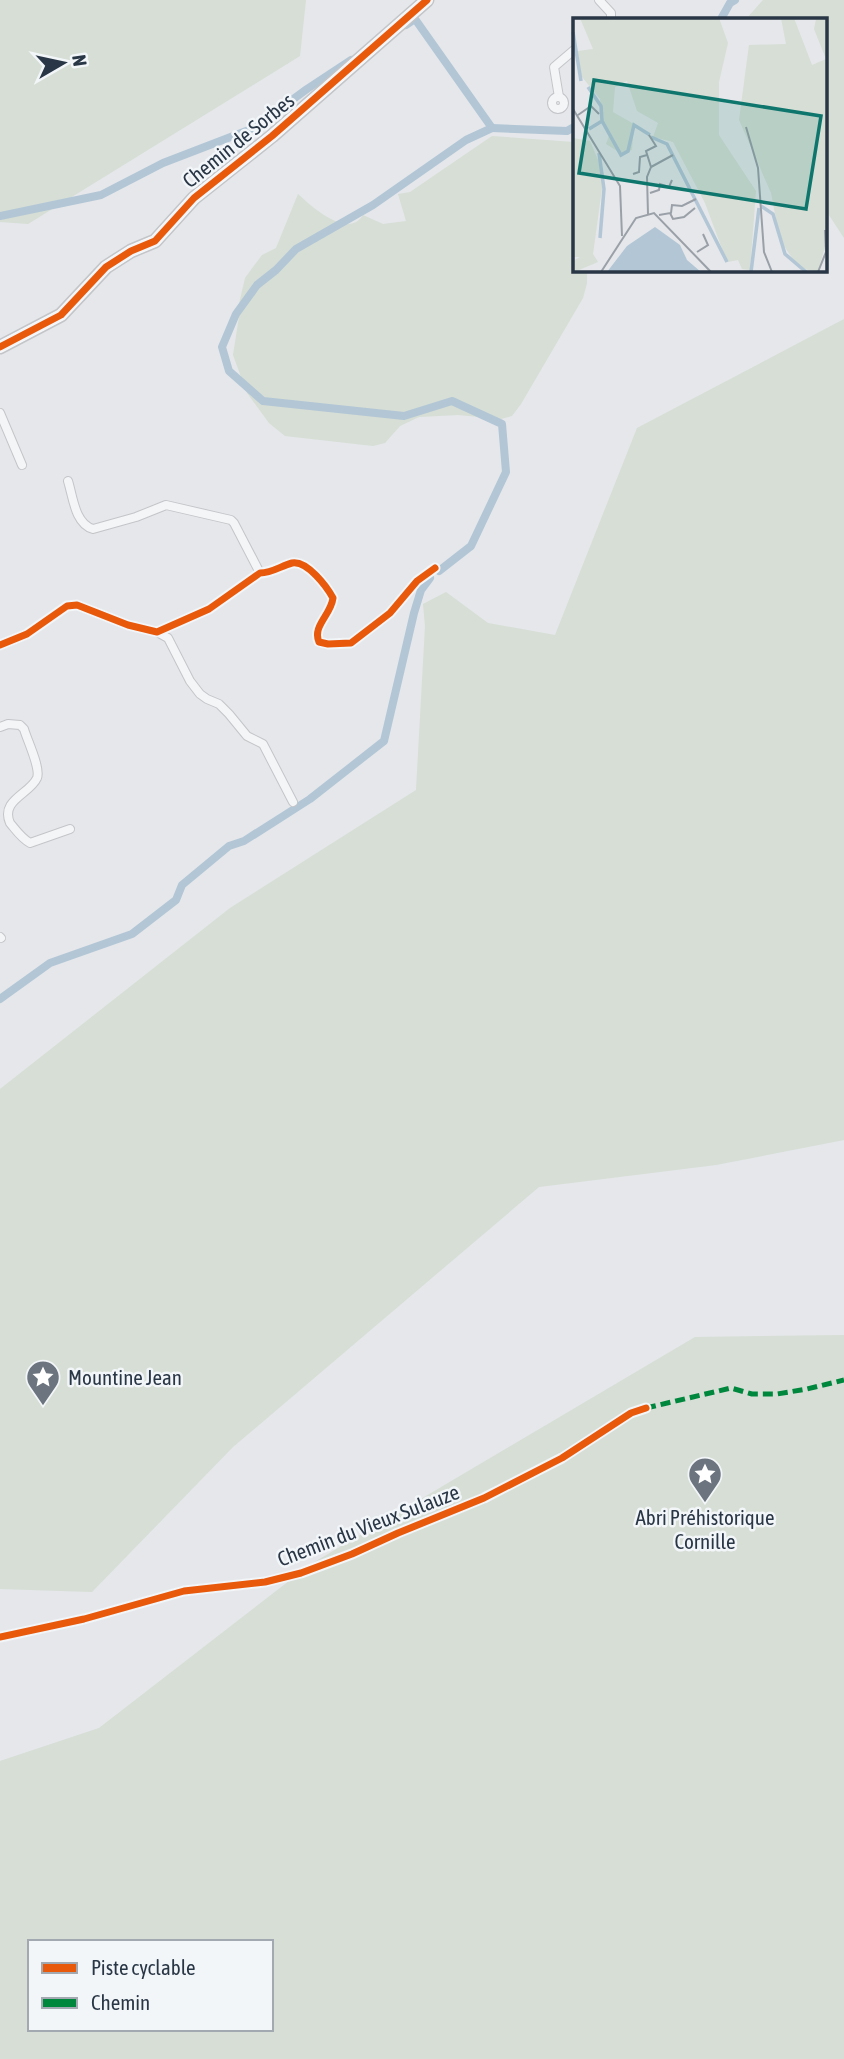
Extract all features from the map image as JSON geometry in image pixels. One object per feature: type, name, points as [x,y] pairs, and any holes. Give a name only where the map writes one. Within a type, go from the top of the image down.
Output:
[{"type":"street","name":"Chemin de Sorbes","points":[[0,347],[61,315],[106,267],[131,251],[155,241],[194,198],[272,136],[426,0]]},
{"type":"street","points":[[599,0],[611,13],[611,18]]},
{"type":"street","points":[[559,97],[554,68],[573,52]]},
{"type":"street","points":[[0,413],[22,465]]},
{"type":"street","points":[[68,481],[80,522],[93,529],[166,505],[231,520],[260,573]]},
{"type":"street","points":[[157,632],[209,609],[260,573],[268,573],[295,562],[303,564],[318,578],[333,598],[332,608],[318,628],[319,642],[351,643],[390,613],[417,581],[435,568]]},
{"type":"street","points":[[0,645],[27,634],[67,606],[77,605],[128,625],[157,632],[168,638],[190,681],[200,694],[219,705],[247,736],[263,744],[293,802]]},
{"type":"street","points":[[0,727],[8,724],[20,725],[24,729],[38,771],[35,782],[6,803],[5,818],[30,843],[70,829]]},
{"type":"street","name":"Chemin du Vieux Sulauze","points":[[0,1637],[84,1619],[184,1591],[265,1582],[301,1573],[484,1498],[562,1458],[631,1413],[646,1408]]},
{"type":"shaded area","points":[[0,0],[306,0],[300,56],[28,224],[0,222]]},
{"type":"shaded area","points":[[763,0],[844,0],[844,238],[826,211],[826,18],[747,18]]},
{"type":"shaded area","points":[[492,136],[573,142],[573,271],[587,271],[583,298],[512,416],[501,419],[458,415],[419,417],[400,426],[385,443],[373,446],[285,436],[269,423],[247,393],[233,355],[238,308],[245,278],[262,255],[276,248],[298,194],[320,213],[339,223],[356,222],[363,215],[383,224],[406,221],[398,194],[410,192]]},
{"type":"shaded area","points":[[844,319],[844,1140],[716,1165],[539,1187],[233,1447],[92,1592],[0,1589],[0,1089],[230,908],[416,790],[425,626],[423,604],[446,592],[488,623],[555,635],[637,428]]},
{"type":"shaded area","points":[[844,1335],[844,2059],[0,2059],[0,1761],[99,1728],[311,1564],[695,1337]]},
{"type":"waterway","points":[[722,18],[730,3],[735,0]]},
{"type":"waterway","points":[[406,25],[415,19],[492,128],[466,140],[373,205],[296,249],[257,285],[236,314],[222,347],[229,371],[263,401],[404,416],[452,401],[502,424],[506,472],[471,546],[439,571]]},
{"type":"waterway","points":[[0,216],[101,195],[163,163],[254,128],[351,60]]},
{"type":"waterway","points":[[492,128],[567,131],[573,128]]},
{"type":"waterway","points":[[0,999],[50,963],[132,934],[176,900],[182,885],[229,846],[244,841],[310,799],[384,741],[414,613],[421,590],[430,578]]},
{"type":"marked path","points":[[646,1408],[731,1388],[752,1394],[777,1394],[844,1380]]},
{"type":"cycle path","points":[[0,347],[61,315],[106,267],[131,251],[155,241],[194,198],[272,136],[427,0]]},
{"type":"cycle path","points":[[0,645],[27,634],[67,606],[77,605],[128,625],[157,632],[209,609],[260,573],[292,563],[298,563],[310,570],[333,598],[318,631],[319,642],[351,643],[390,613],[417,581],[435,568]]},
{"type":"cycle path","points":[[0,1637],[84,1619],[184,1591],[265,1582],[301,1573],[484,1498],[562,1458],[631,1413],[646,1408]]},
{"type":"place","name":"Mountine Jean","points":[[43,1407]]},
{"type":"place","name":"Abri Préhistorique Cornille","points":[[705,1504]]}]
